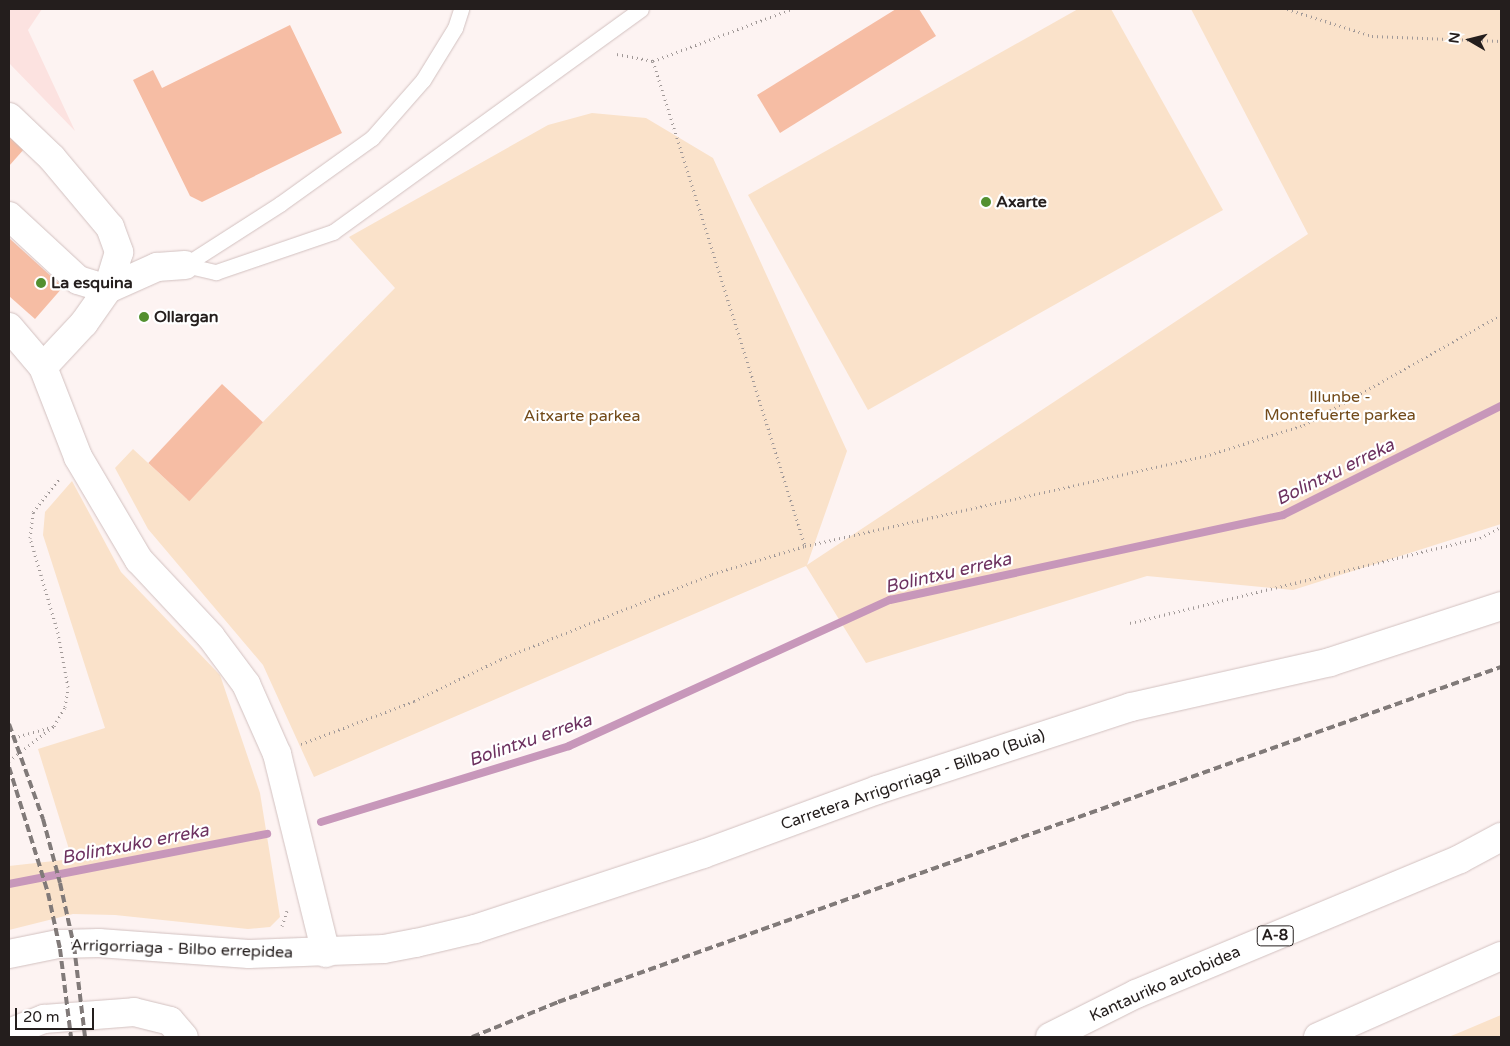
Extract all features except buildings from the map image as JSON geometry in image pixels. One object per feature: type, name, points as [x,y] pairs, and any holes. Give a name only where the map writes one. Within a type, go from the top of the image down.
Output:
[{"type":"main road","points":[[9,116],[52,158],[110,227],[119,252],[108,289],[84,323],[43,367]]},
{"type":"main road","points":[[9,216],[78,280],[108,289],[157,267],[185,265]]},
{"type":"main road","points":[[9,327],[43,367],[78,457],[139,560],[211,637],[246,684],[277,754],[326,953]]},
{"type":"main road","name":"Carretera Arrigorriaga - Bilbao (Buia)","points":[[326,953],[384,949],[474,929],[1131,707],[1330,662],[1501,606]]},
{"type":"main road","name":"Kantauriko autobidea","points":[[1050,1037],[1136,994],[1460,859],[1501,837]]},
{"type":"main road","name":"Arrigorriaga - Bilbo errepidea","points":[[9,954],[58,944],[99,943],[249,954],[326,953]]},
{"type":"main road","points":[[1318,1037],[1501,956]]},
{"type":"main road","points":[[9,1032],[44,1019],[134,1012],[170,1021],[184,1037]]},
{"type":"lane","points":[[185,265],[280,204],[372,138],[424,80],[455,28],[461,9]]},
{"type":"lane","points":[[185,265],[216,272],[333,232],[641,9]]},
{"type":"path","points":[[586,48],[653,60],[791,9]]},
{"type":"path","points":[[1287,9],[1372,36],[1501,41]]},
{"type":"path","points":[[653,60],[805,546]]},
{"type":"path","points":[[277,754],[414,701],[501,659],[712,574],[805,546],[1205,456],[1304,425],[1501,315]]},
{"type":"path","points":[[9,761],[54,726],[64,707],[68,687],[58,633],[30,538],[33,512],[78,457]]},
{"type":"path","points":[[1130,623],[1480,538],[1501,527]]},
{"type":"path","points":[[9,739],[54,726]]},
{"type":"path","points":[[276,929],[282,925],[288,908]]},
{"type":"shaded area","points":[[9,9],[42,9],[28,30],[75,131],[9,63]]},
{"type":"green space","name":"Axarte","points":[[1078,9],[1111,9],[1223,210],[868,410],[748,195]]},
{"type":"green space","points":[[1191,9],[1501,9],[1501,524],[1293,590],[1147,576],[866,663],[806,566],[314,777],[263,665],[148,529],[115,468],[133,449],[187,499],[395,288],[349,237],[548,125],[592,113],[646,118],[713,158],[847,451],[807,565],[1308,234]]},
{"type":"green space","points":[[72,481],[121,572],[220,675],[260,793],[280,917],[270,927],[248,929],[115,915],[73,914],[9,930],[9,866],[72,859],[38,749],[105,728],[43,535],[45,512]]},
{"type":"green space","points":[[1501,1015],[1501,1037],[1448,1037],[1456,1034]]},
{"type":"waterway","name":"Bolintxu erreka","points":[[321,822],[569,746],[890,600],[1283,515],[1501,406]]},
{"type":"waterway","name":"Bolintxuko erreka","points":[[9,884],[267,834]]},
{"type":"railway","points":[[472,1037],[558,1002],[1501,667]]},
{"type":"railway","points":[[9,724],[43,819],[60,883],[74,946],[85,1037]]},
{"type":"railway","points":[[9,767],[48,893],[60,949],[71,1037]]},
{"type":"place","name":"Axarte","points":[[986,202]]},
{"type":"place","name":"La esquina","points":[[41,283]]},
{"type":"place","name":"Ollargan","points":[[144,317]]},
{"type":"park label","name":"Illunbe - Montefuerte parkea","points":[[1340,406]]},
{"type":"park label","name":"Aitxarte parkea","points":[[582,416]]}]
